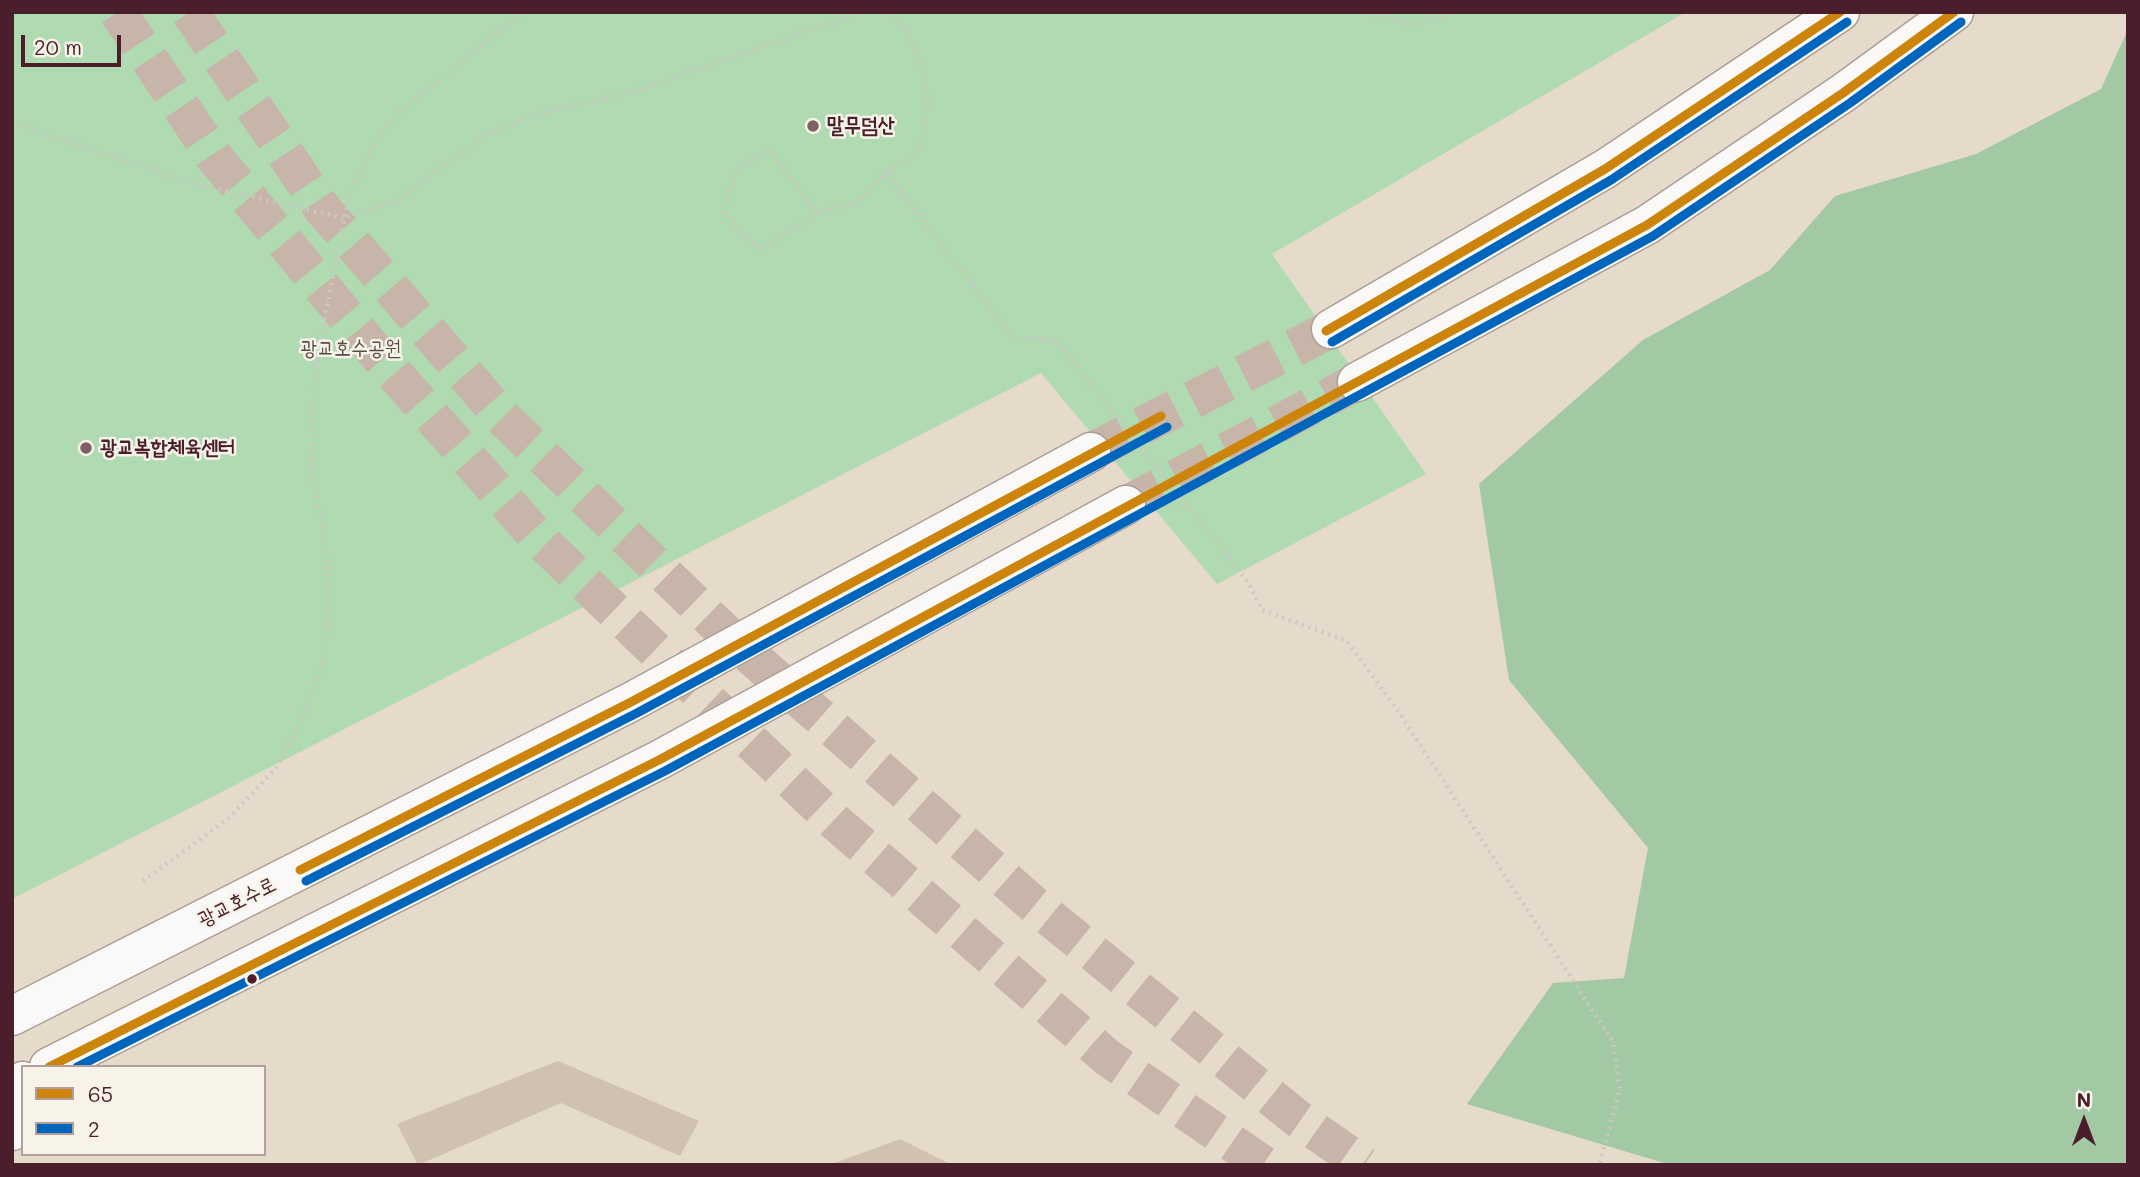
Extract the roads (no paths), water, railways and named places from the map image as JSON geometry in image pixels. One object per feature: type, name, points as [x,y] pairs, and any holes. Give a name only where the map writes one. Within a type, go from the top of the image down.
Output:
[{"type":"main road","points":[[1331,329],[1605,170],[1840,12]]},
{"type":"main road","points":[[1357,382],[1647,225],[1843,93],[1954,12]]},
{"type":"main road","name":"광교호수로","points":[[12,1016],[631,702],[1091,452]]},
{"type":"main road","points":[[63,1061],[659,760],[1126,505]]},
{"type":"tunnel","points":[[118,12],[215,158],[379,356],[538,538],[834,821],[1108,1058],[1264,1165]]},
{"type":"tunnel","points":[[190,12],[321,207],[502,417],[737,644],[1033,904],[1298,1119],[1364,1165]]},
{"type":"tunnel","points":[[1091,452],[1331,329]]},
{"type":"tunnel","points":[[1126,505],[1357,382]]},
{"type":"place","name":"말무덤산","points":[[813,126]]},
{"type":"place","name":"광교복합체육센터","points":[[86,448]]},
{"type":"park label","name":"광교호수공원","points":[[351,349]]}]
